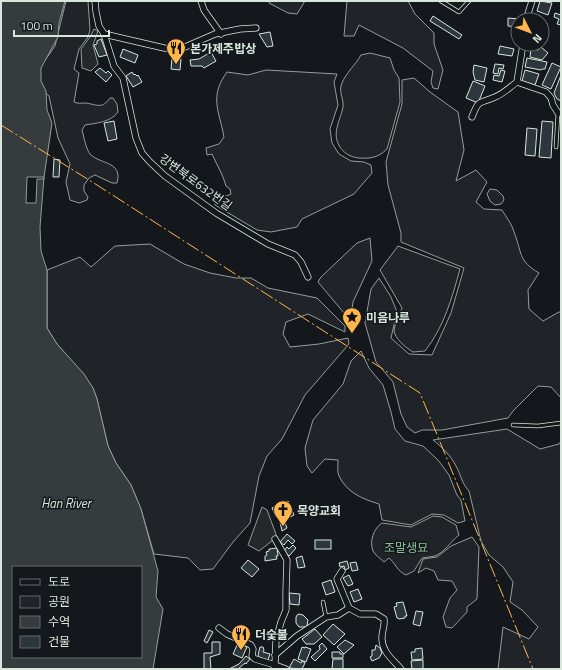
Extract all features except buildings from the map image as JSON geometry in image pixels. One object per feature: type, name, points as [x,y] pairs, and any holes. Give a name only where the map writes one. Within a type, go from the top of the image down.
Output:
[{"type":"street","name":"강변북로632번길","points":[[95,1],[99,26],[104,34],[114,66],[123,78],[136,138],[142,153],[165,176],[216,213],[268,244],[295,255],[301,262],[308,277]]},
{"type":"street","points":[[202,1],[204,10],[221,34]]},
{"type":"street","points":[[529,12],[532,1]]},
{"type":"street","points":[[104,34],[178,50],[202,39],[240,28],[256,28]]},
{"type":"street","points":[[472,117],[476,107],[482,101],[496,97],[517,82],[521,52]]},
{"type":"street","points":[[517,82],[546,92],[551,98],[553,105],[560,113]]},
{"type":"street","points":[[274,667],[276,640],[286,610],[287,560],[275,539]]},
{"type":"street","points":[[342,571],[337,580],[349,608],[360,614],[376,614],[384,619],[385,626],[382,637],[383,646],[401,669]]},
{"type":"street","points":[[275,655],[296,636],[326,617],[338,615],[349,608]]},
{"type":"street","points":[[219,628],[227,634],[251,645],[253,649],[252,656],[255,659],[274,667],[286,669]]},
{"type":"lane","points":[[441,1],[459,12],[469,1]]},
{"type":"lane","points":[[556,147],[560,113]]},
{"type":"lane","points":[[513,425],[538,426],[561,423]]},
{"type":"lane","points":[[323,602],[326,617]]},
{"type":"green space","points":[[66,1],[88,1],[90,30],[88,37],[79,49],[74,69],[79,73],[74,102],[102,105],[105,104],[110,98],[113,98],[117,104],[118,112],[108,120],[85,125],[82,130],[86,146],[90,154],[95,158],[110,164],[117,171],[117,183],[112,183],[95,175],[89,178],[84,185],[84,191],[88,197],[87,200],[79,203],[70,200],[66,182],[70,164],[58,138],[49,96],[39,88],[39,69],[55,46]]},
{"type":"green space","points":[[269,1],[305,1],[297,14],[288,13],[269,3]]},
{"type":"green space","points":[[347,1],[408,1],[415,14],[434,33],[434,44],[443,70],[438,89],[433,88],[431,82],[433,71],[403,48],[359,25],[354,36],[344,36]]},
{"type":"green space","points":[[370,53],[390,58],[394,70],[399,78],[400,102],[387,149],[374,157],[359,158],[344,152],[338,144],[336,134],[343,107],[341,86],[348,72],[361,55]]},
{"type":"green space","points":[[266,70],[337,74],[334,82],[338,105],[330,129],[332,143],[339,154],[351,161],[364,162],[371,165],[372,173],[354,194],[302,219],[297,227],[271,232],[257,230],[215,205],[215,199],[231,194],[230,189],[226,186],[212,154],[207,155],[206,148],[219,144],[224,137],[218,111],[217,96],[221,81],[227,72],[248,75]]},
{"type":"green space","points":[[414,78],[430,92],[458,112],[464,150],[456,181],[476,170],[487,182],[476,202],[484,209],[502,210],[512,226],[524,260],[532,269],[539,273],[528,290],[529,309],[543,321],[561,312],[561,398],[551,387],[538,386],[508,418],[442,430],[422,430],[415,433],[407,427],[401,414],[393,382],[376,362],[365,323],[371,289],[379,278],[391,297],[397,312],[391,338],[409,354],[432,355],[451,313],[464,268],[401,242],[401,233],[388,185],[386,162],[402,104],[402,80]]},
{"type":"green space","points":[[490,189],[497,190],[503,196],[504,200],[501,204],[495,205],[490,201],[487,194]]},
{"type":"green space","points":[[370,238],[372,261],[353,302],[351,316],[344,313],[318,282],[321,277],[357,243]]},
{"type":"green space","points":[[150,244],[184,264],[210,273],[236,278],[251,278],[268,288],[317,298],[345,326],[345,332],[308,314],[286,322],[283,334],[290,347],[319,344],[348,338],[349,344],[305,395],[282,439],[267,456],[259,476],[250,523],[233,542],[213,569],[200,570],[188,558],[154,554],[141,509],[131,485],[116,463],[108,446],[93,388],[57,344],[47,328],[47,270],[80,257],[91,267],[115,246]]},
{"type":"green space","points":[[398,246],[460,269],[442,322],[432,342],[425,351],[413,352],[407,348],[396,336],[394,330],[402,308],[380,270]]},
{"type":"green space","points":[[361,351],[369,368],[383,385],[395,429],[405,441],[423,446],[438,460],[449,475],[457,495],[461,500],[465,521],[458,523],[444,515],[432,514],[411,525],[382,520],[379,504],[356,494],[342,482],[338,473],[338,460],[325,459],[312,473],[307,466],[305,448],[313,420],[343,384],[351,361]]},
{"type":"green space","points":[[507,429],[540,449],[559,444],[561,441],[561,669],[498,669],[503,627],[529,639],[538,627],[522,610],[510,602],[513,582],[503,567],[489,555],[481,541],[469,491],[452,459],[433,440]]},
{"type":"green space","name":"조말생묘","points":[[433,516],[442,517],[456,525],[459,535],[439,554],[422,558],[414,571],[406,575],[401,572],[389,558],[384,562],[373,551],[373,535],[382,523],[411,527]]},
{"type":"green space","points":[[472,537],[479,547],[477,599],[467,607],[467,612],[452,628],[446,627],[443,617],[450,598],[457,590],[452,581],[438,580],[434,571],[426,568],[418,573],[423,559],[437,557],[451,546]]},
{"type":"shaded area","points":[[94,29],[98,31],[93,45],[98,64],[91,71],[82,68],[81,49]]},
{"type":"shaded area","points":[[262,507],[267,510],[277,537],[259,551],[248,545]]},
{"type":"water","name":"Han River","points":[[1,1],[65,1],[59,23],[58,37],[41,68],[41,81],[46,91],[47,110],[52,123],[44,177],[40,227],[41,251],[47,270],[47,328],[57,344],[84,374],[93,388],[108,446],[116,463],[131,485],[141,509],[158,571],[156,597],[163,609],[153,669],[1,669]]},
{"type":"pier","points":[[27,177],[44,177],[44,179],[37,179],[36,203],[26,203]]},
{"type":"power","points":[[1,125],[420,393],[533,669]]},
{"type":"place","name":"본가제주밥상","points":[[176,65]]},
{"type":"place","name":"미음나루","points":[[352,334]]},
{"type":"place","name":"목양교회","points":[[283,527]]},
{"type":"place","name":"더숯불","points":[[241,651]]}]
